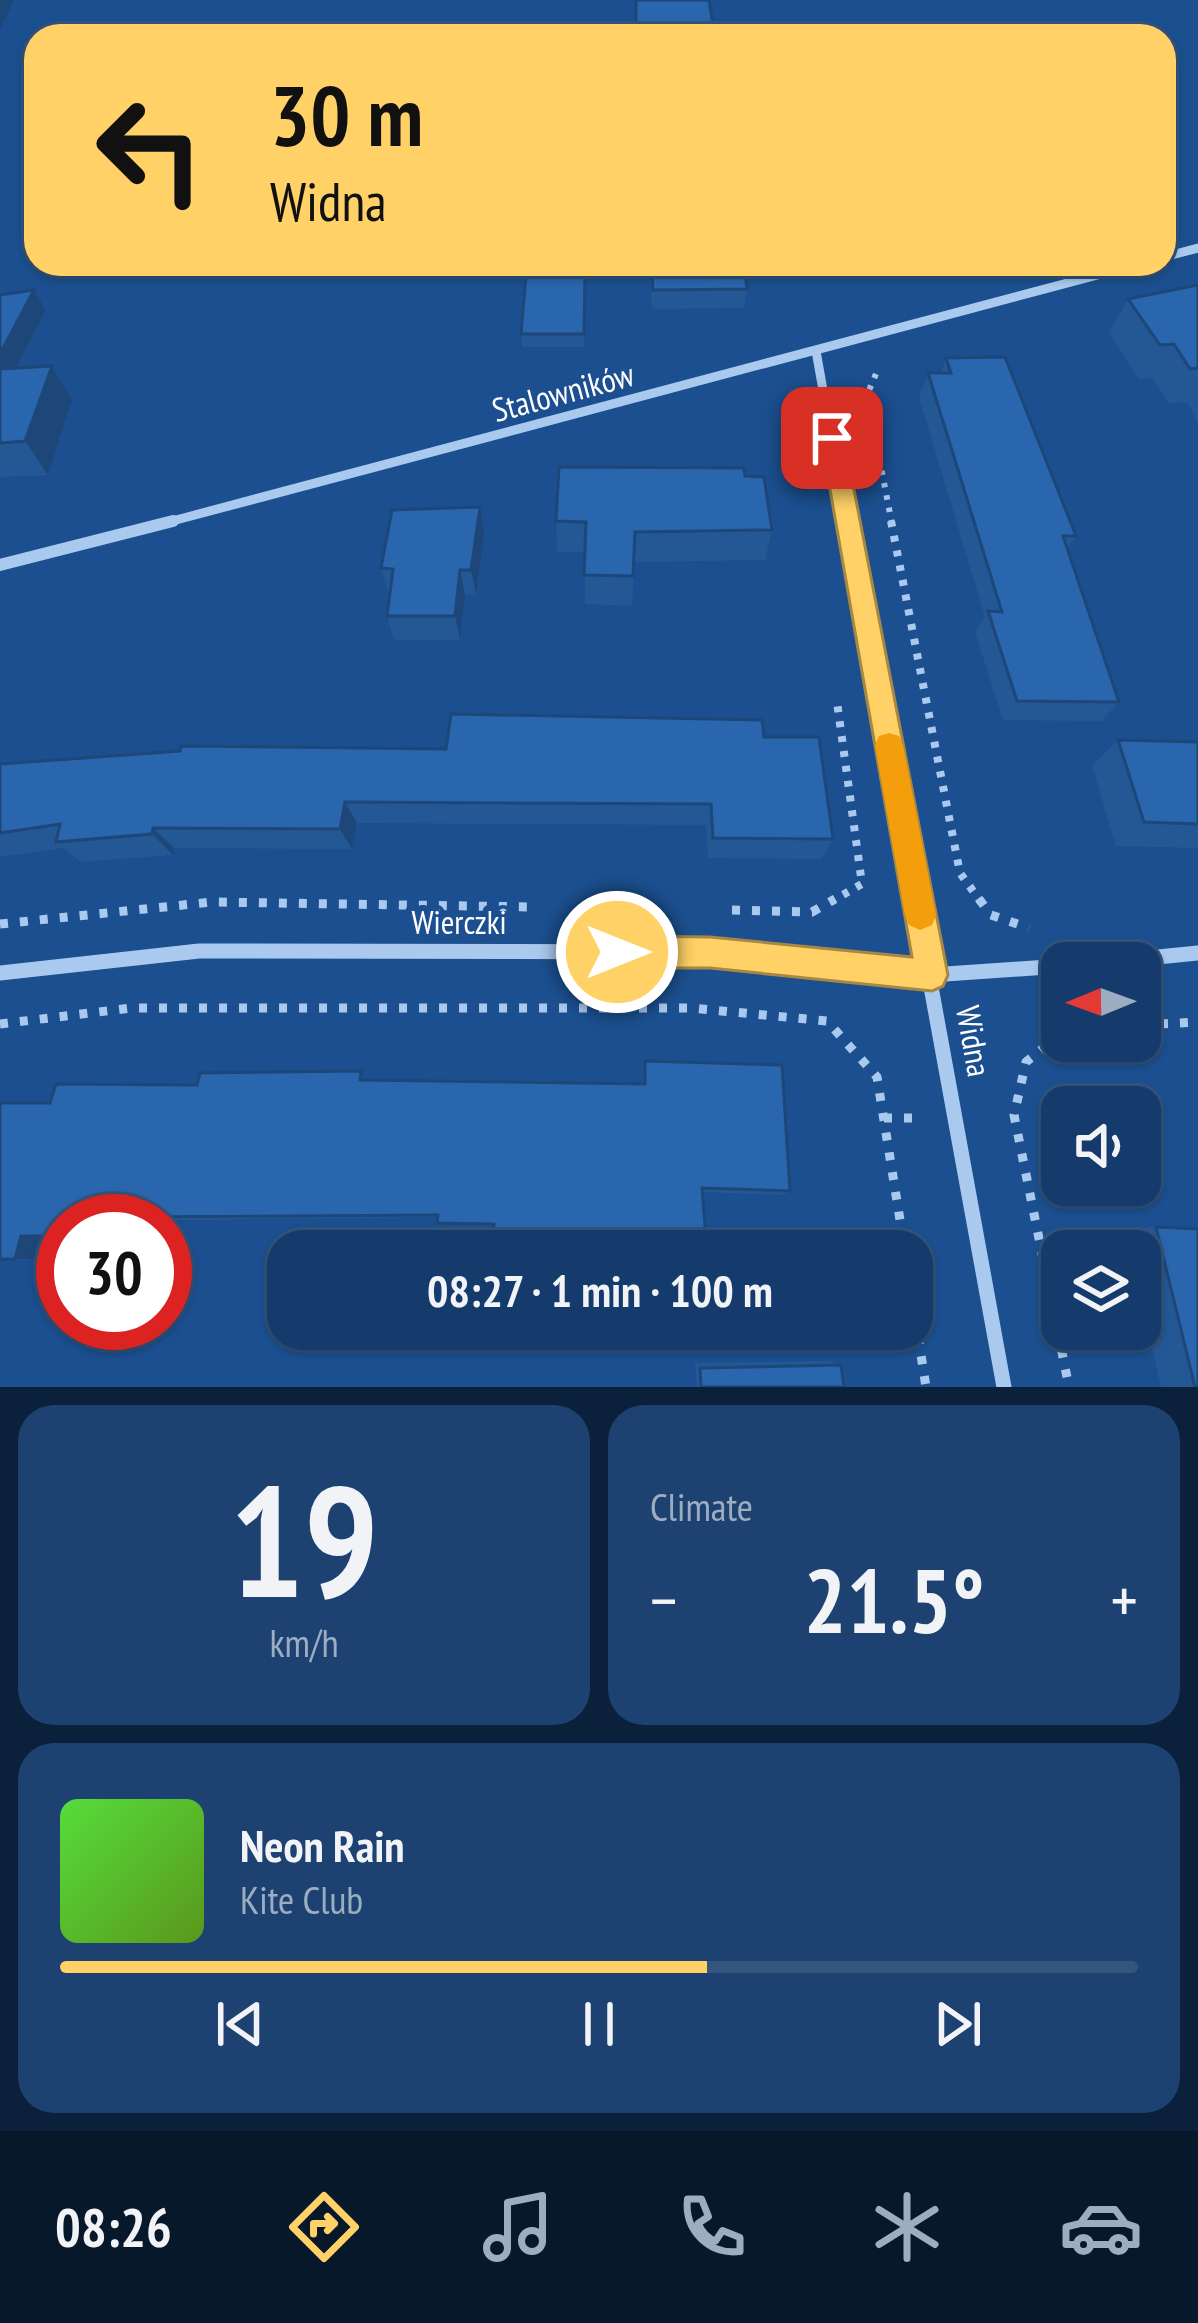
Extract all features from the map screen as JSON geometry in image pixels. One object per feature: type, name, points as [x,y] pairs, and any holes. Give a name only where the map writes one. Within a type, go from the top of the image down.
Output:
[{"type":"street","name":"Stalowników","points":[[0,565],[1094,276]]},
{"type":"street","name":"Widna","points":[[816,351],[1004,1387]]},
{"type":"street","name":"Wierczki","points":[[0,973],[199,951],[710,952],[932,975],[1041,967]]},
{"type":"street","points":[[1161,957],[1198,953]]},
{"type":"path","points":[[883,368],[873,376],[867,394],[960,873],[991,915],[1030,928],[1047,927]]},
{"type":"path","points":[[720,910],[812,912],[862,884],[834,686]]},
{"type":"path","points":[[0,924],[212,902],[535,908]]},
{"type":"path","points":[[0,1024],[131,1008],[691,1008],[827,1021],[878,1077],[902,1230]]},
{"type":"path","points":[[1161,1024],[1198,1022]]},
{"type":"path","points":[[1041,1050],[1026,1062],[1014,1114],[1070,1387]]},
{"type":"path","points":[[920,1350],[926,1387]]},
{"type":"building","points":[[636,0],[709,0],[713,24],[636,24]]},
{"type":"building","points":[[526,276],[585,276],[584,334],[521,334]]},
{"type":"building","points":[[652,276],[745,276],[747,289],[653,290]]},
{"type":"building","points":[[1198,285],[1198,368],[1190,369],[1174,344],[1160,345],[1128,299]]},
{"type":"building","points":[[34,290],[0,354],[0,295]]},
{"type":"building","points":[[1005,357],[1076,536],[1063,536],[1119,702],[1017,701],[988,611],[1002,612],[928,373],[951,373],[946,358]]},
{"type":"building","points":[[52,366],[25,441],[0,443],[0,369]]},
{"type":"building","points":[[559,467],[744,468],[745,476],[764,477],[772,530],[635,532],[633,576],[584,575],[586,522],[556,521]]},
{"type":"building","points":[[480,507],[471,570],[460,570],[455,616],[387,616],[393,569],[381,568],[392,510]]},
{"type":"building","points":[[451,714],[762,720],[764,737],[819,737],[833,839],[713,838],[711,804],[345,802],[340,829],[153,828],[152,834],[56,842],[60,824],[0,833],[0,764],[180,751],[181,746],[446,749]]},
{"type":"building","points":[[1118,740],[1198,742],[1198,824],[1144,822]]},
{"type":"building","points":[[645,1061],[782,1065],[790,1191],[702,1188],[705,1230],[494,1230],[494,1224],[437,1223],[438,1215],[192,1217],[192,1194],[36,1194],[36,1236],[21,1236],[15,1259],[0,1259],[0,1103],[50,1103],[56,1084],[197,1085],[200,1073],[361,1071],[360,1080],[645,1084]]},
{"type":"building","points":[[1198,1229],[1198,1387],[1161,1248],[1161,1230],[1157,1230]]},
{"type":"building","points":[[841,1365],[844,1387],[701,1387],[700,1368]]},
{"type":"slow traffic","points":[[889,745],[920,915]]},
{"type":"route","points":[[617,952],[710,952],[932,975],[832,438]]}]
